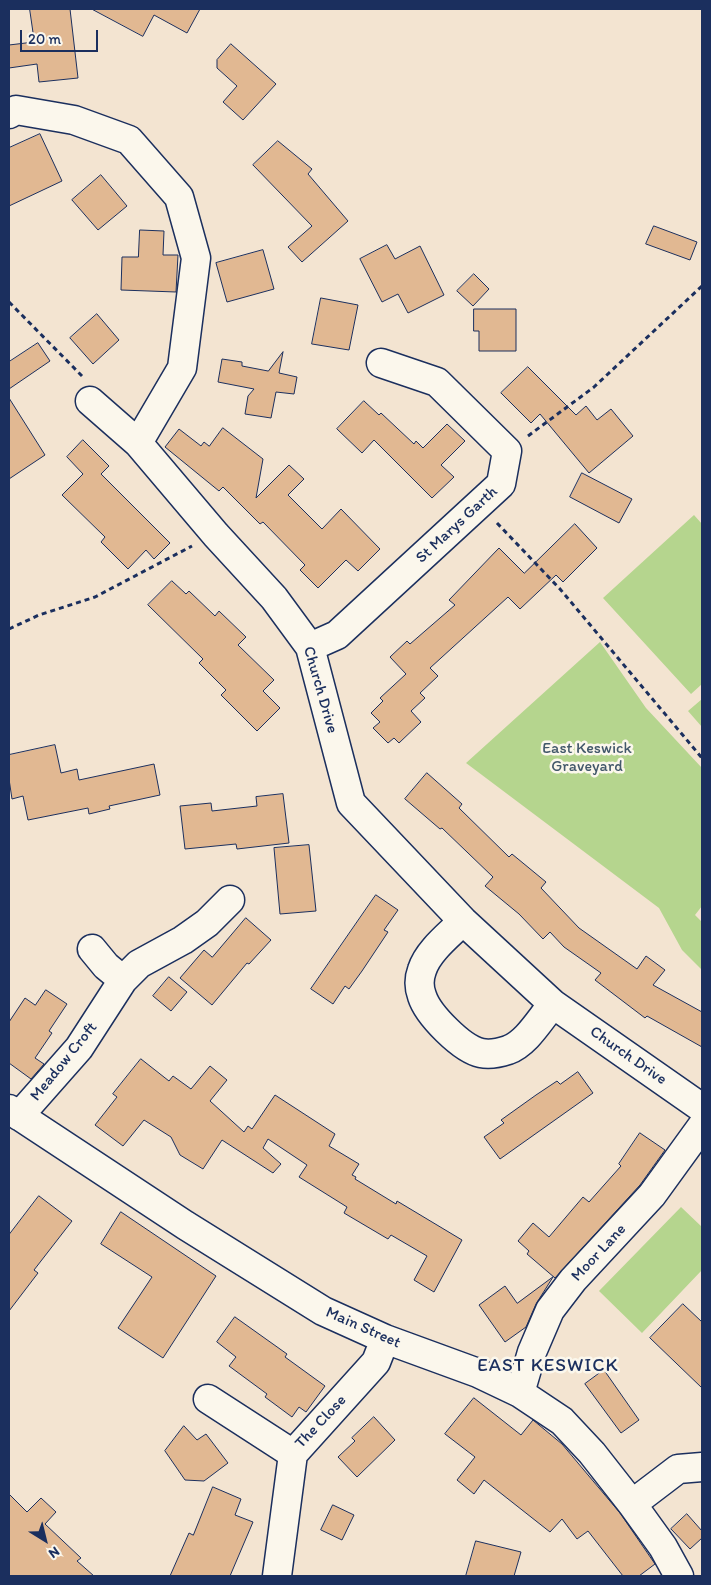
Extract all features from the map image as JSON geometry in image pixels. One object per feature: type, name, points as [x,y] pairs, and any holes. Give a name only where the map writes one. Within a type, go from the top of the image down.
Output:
[{"type":"street","points":[[9,114],[16,110],[74,120],[129,140],[179,197],[196,258],[182,368],[138,443]]},
{"type":"street","points":[[381,363],[445,373],[507,451]]},
{"type":"street","name":"Church Drive","points":[[90,401],[138,443],[216,535],[274,598],[310,647],[350,803],[463,921],[553,1004],[702,1108]]},
{"type":"street","name":"St Marys Garth","points":[[310,647],[337,635],[501,484],[507,451]]},
{"type":"street","name":"Meadow Croft","points":[[14,1113],[79,1048],[123,980],[139,964],[183,940],[207,923],[230,900]]},
{"type":"street","points":[[463,921],[426,959],[419,984],[427,1008],[456,1038],[467,1047],[481,1053],[496,1054],[510,1050],[522,1042],[553,1004]]},
{"type":"street","points":[[92,949],[106,966],[123,980]]},
{"type":"street","name":"Main Street","points":[[14,1113],[323,1311],[385,1339],[478,1373],[520,1393],[562,1421],[592,1452],[632,1504],[663,1547],[679,1576]]},
{"type":"street","name":"Moor Lane","points":[[520,1393],[532,1352],[550,1310],[573,1280],[652,1195],[702,1126]]},
{"type":"street","name":"The Close","points":[[277,1576],[292,1454],[376,1362],[385,1339]]},
{"type":"street","points":[[208,1399],[292,1454]]},
{"type":"street","points":[[632,1504],[678,1469],[702,1467]]},
{"type":"path","points":[[507,451],[594,387],[702,286]]},
{"type":"path","points":[[9,302],[93,386],[90,401]]},
{"type":"path","points":[[478,505],[560,589],[702,758]]},
{"type":"path","points":[[9,629],[39,615],[95,597],[216,535]]},
{"type":"green space","points":[[694,515],[702,524],[702,684],[691,694],[603,598]]},
{"type":"green space","name":"East Keswick Graveyard","points":[[600,642],[646,708],[702,768],[702,906],[695,915],[702,922],[702,970],[682,950],[659,908],[466,763]]},
{"type":"green space","points":[[702,699],[702,727],[688,711]]},
{"type":"green space","points":[[681,1207],[702,1227],[702,1270],[642,1333],[599,1291]]},
{"type":"building","points":[[30,9],[70,9],[78,78],[39,82],[37,64],[9,68],[9,45],[34,42]]},
{"type":"building","points":[[92,9],[200,9],[187,33],[154,15],[143,36]]},
{"type":"building","points":[[231,44],[276,84],[243,120],[223,102],[237,86],[217,68],[217,60]]},
{"type":"building","points":[[40,134],[62,181],[9,206],[9,148]]},
{"type":"building","points":[[278,141],[312,169],[308,174],[348,221],[302,262],[288,247],[312,226],[253,165]]},
{"type":"building","points":[[101,175],[127,206],[98,230],[72,200]]},
{"type":"building","points":[[654,226],[697,242],[690,260],[646,244]]},
{"type":"building","points":[[140,230],[164,231],[163,255],[178,255],[176,292],[121,290],[122,257],[138,257]]},
{"type":"building","points":[[387,245],[395,259],[420,246],[444,295],[408,313],[398,294],[382,302],[360,259]]},
{"type":"building","points":[[263,250],[274,289],[227,302],[216,263]]},
{"type":"building","points":[[474,274],[489,289],[473,306],[457,291]]},
{"type":"building","points":[[321,298],[358,305],[349,350],[312,344]]},
{"type":"building","points":[[474,309],[516,309],[516,351],[479,351],[479,331],[474,331]]},
{"type":"building","points":[[97,314],[119,340],[93,364],[70,338]]},
{"type":"building","points":[[38,343],[50,361],[9,389],[9,362]]},
{"type":"building","points":[[283,352],[279,373],[297,377],[294,394],[276,392],[271,418],[245,414],[248,396],[254,389],[218,382],[222,359],[242,362],[242,366],[268,371]]},
{"type":"building","points":[[528,367],[576,415],[586,406],[597,420],[611,409],[633,436],[589,473],[540,414],[531,423],[501,393]]},
{"type":"building","points":[[9,398],[45,455],[9,479]]},
{"type":"building","points":[[364,401],[379,415],[381,413],[414,444],[416,441],[423,448],[447,424],[465,441],[441,465],[454,477],[432,498],[374,440],[362,453],[337,429]]},
{"type":"building","points":[[223,428],[263,459],[256,498],[289,465],[304,479],[288,495],[322,529],[341,509],[380,549],[358,571],[346,560],[318,588],[300,570],[305,565],[263,522],[260,524],[223,487],[219,491],[165,447],[179,429],[201,446],[204,442],[209,446]]},
{"type":"building","points":[[83,440],[109,466],[101,474],[170,543],[154,559],[146,550],[128,569],[101,542],[105,537],[62,495],[83,474],[67,457]]},
{"type":"building","points":[[582,473],[632,499],[619,523],[570,497]]},
{"type":"building","points":[[575,524],[597,548],[563,582],[556,575],[520,609],[508,597],[430,668],[438,676],[420,693],[425,698],[411,711],[421,722],[399,743],[394,738],[388,743],[373,728],[380,722],[371,713],[383,701],[380,698],[406,674],[390,657],[407,641],[410,644],[455,605],[449,600],[499,548],[524,573]]},
{"type":"building","points":[[172,581],[186,594],[189,591],[215,616],[219,611],[246,637],[238,645],[274,680],[263,691],[280,708],[257,731],[221,695],[226,690],[199,663],[203,659],[148,605]]},
{"type":"building","points":[[55,745],[61,773],[77,769],[79,780],[154,764],[160,795],[109,806],[110,809],[89,814],[88,808],[28,820],[23,796],[12,799],[9,779],[9,755]]},
{"type":"building","points":[[427,773],[462,804],[459,808],[509,857],[512,854],[546,882],[541,888],[579,928],[637,969],[646,956],[665,970],[653,985],[702,1012],[702,1047],[647,1016],[645,1018],[595,980],[601,973],[564,947],[550,932],[543,939],[519,914],[485,886],[493,877],[442,828],[440,829],[405,799]]},
{"type":"building","points":[[283,794],[289,843],[237,849],[236,844],[185,849],[180,806],[211,803],[212,811],[257,806],[256,797]]},
{"type":"building","points":[[309,845],[316,911],[280,914],[274,848]]},
{"type":"building","points":[[376,895],[398,910],[384,930],[388,932],[362,971],[349,989],[345,986],[333,1004],[311,989]]},
{"type":"building","points":[[246,918],[271,940],[249,964],[247,963],[212,1005],[180,978],[204,950],[212,957]]},
{"type":"building","points":[[169,977],[187,992],[171,1011],[153,996]]},
{"type":"building","points":[[46,990],[67,1004],[49,1031],[52,1033],[35,1058],[44,1064],[31,1079],[9,1063],[9,1022],[25,998],[35,1005]]},
{"type":"building","points":[[141,1059],[169,1081],[173,1076],[191,1089],[210,1066],[227,1080],[210,1101],[244,1132],[248,1126],[252,1129],[275,1095],[335,1134],[329,1146],[359,1164],[352,1175],[356,1177],[355,1179],[396,1204],[397,1201],[462,1240],[434,1292],[414,1280],[427,1256],[391,1235],[388,1239],[344,1213],[347,1207],[299,1177],[307,1165],[268,1139],[263,1148],[281,1164],[273,1173],[222,1140],[203,1169],[180,1155],[171,1137],[144,1120],[123,1146],[95,1125],[117,1097],[113,1094]]},
{"type":"building","points":[[578,1072],[593,1093],[500,1159],[484,1137],[504,1123],[501,1120],[536,1095],[557,1081],[560,1084]]},
{"type":"building","points":[[640,1133],[665,1150],[640,1185],[555,1278],[527,1254],[529,1251],[518,1241],[533,1223],[549,1237],[583,1197],[589,1202],[621,1166],[619,1164]]},
{"type":"building","points":[[39,1196],[72,1221],[34,1270],[38,1273],[9,1311],[9,1235]]},
{"type":"building","points":[[121,1212],[216,1276],[163,1358],[118,1328],[152,1277],[101,1244]]},
{"type":"building","points":[[553,1277],[536,1304],[526,1327],[505,1342],[479,1305],[505,1286],[517,1303]]},
{"type":"building","points":[[683,1304],[702,1322],[702,1388],[650,1338]]},
{"type":"building","points":[[235,1317],[287,1354],[285,1357],[325,1386],[306,1412],[299,1407],[292,1417],[265,1397],[267,1394],[229,1366],[236,1357],[217,1342]]},
{"type":"building","points":[[604,1370],[639,1420],[621,1433],[585,1384]]},
{"type":"building","points":[[474,1398],[521,1435],[533,1420],[562,1444],[620,1513],[655,1564],[639,1576],[623,1576],[588,1531],[577,1539],[562,1519],[550,1532],[484,1480],[474,1494],[457,1480],[475,1457],[445,1434]]},
{"type":"building","points":[[374,1417],[395,1440],[357,1477],[338,1457],[355,1441],[352,1438]]},
{"type":"building","points":[[184,1426],[197,1440],[206,1434],[228,1463],[204,1481],[185,1480],[165,1451]]},
{"type":"building","points":[[213,1487],[241,1499],[235,1515],[253,1522],[230,1576],[170,1576],[189,1533],[193,1535]]},
{"type":"building","points":[[9,1494],[27,1512],[41,1498],[56,1512],[45,1524],[81,1558],[77,1561],[94,1576],[9,1576]]},
{"type":"building","points":[[333,1505],[354,1515],[342,1540],[321,1530]]},
{"type":"building","points":[[687,1514],[702,1531],[702,1538],[690,1549],[671,1529]]},
{"type":"building","points":[[476,1541],[521,1552],[514,1576],[466,1576]]},
{"type":"district","name":"EAST KESWICK","points":[[548,1366]]}]
